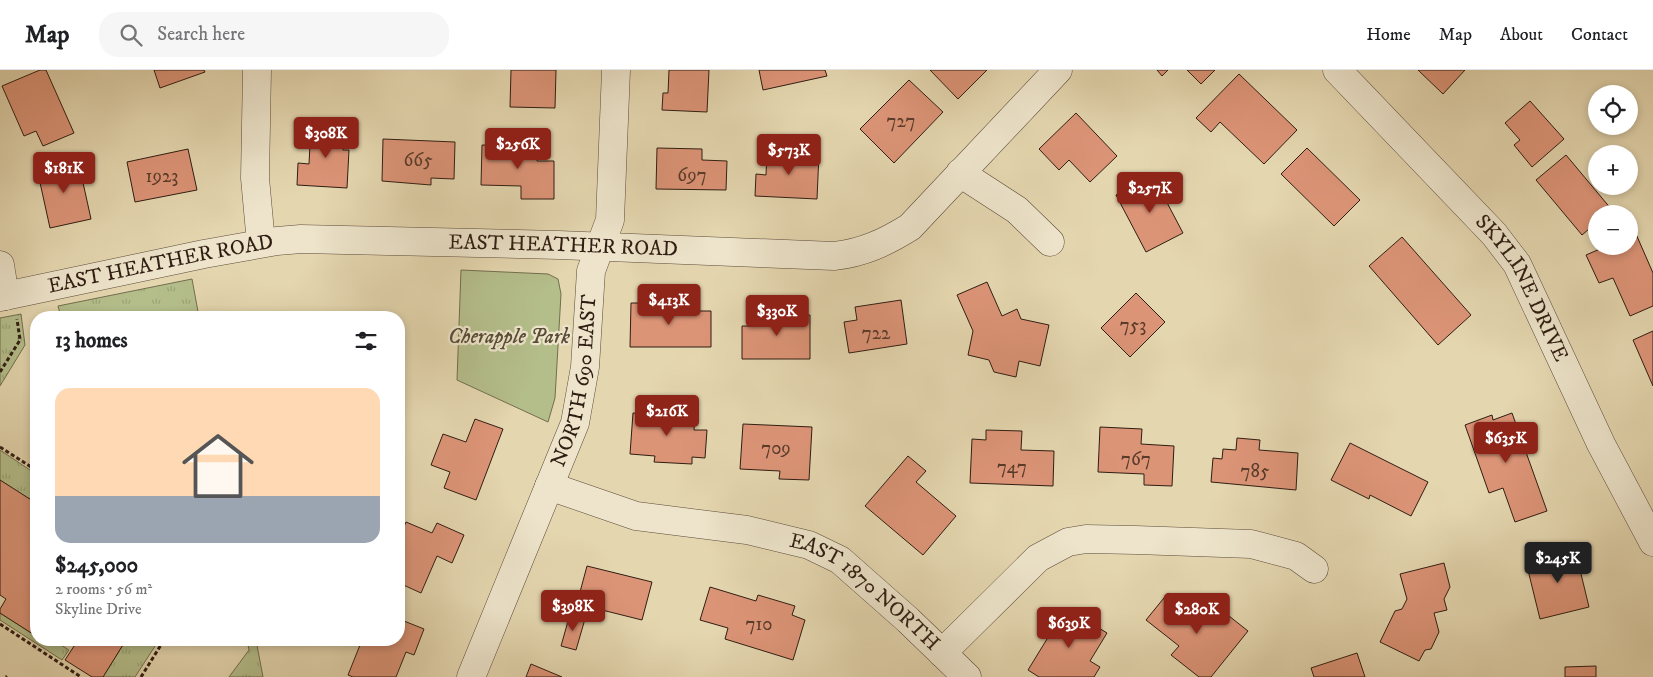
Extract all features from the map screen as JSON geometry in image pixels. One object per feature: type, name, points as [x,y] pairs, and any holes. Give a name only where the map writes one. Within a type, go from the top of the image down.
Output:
[{"type":"street","points":[[257,70],[255,178],[261,243]]},
{"type":"street","name":"NORTH 690 EAST","points":[[470,677],[550,486],[574,423],[585,368],[591,271],[610,220],[616,70]]},
{"type":"street","name":"EAST HEATHER ROAD","points":[[7,302],[261,243],[301,239],[600,247],[834,256],[856,254],[910,227],[1058,70]]},
{"type":"street","name":"SKYLINE DRIVE","points":[[1336,70],[1494,234],[1517,264],[1602,444],[1653,542]]},
{"type":"street","points":[[960,173],[1016,210],[1050,242]]},
{"type":"street","points":[[0,265],[7,302]]},
{"type":"street","name":"EAST 1870 NORTH","points":[[550,486],[636,516],[746,530],[809,545],[840,560],[942,653],[1038,558],[1068,542],[1096,539],[1252,544],[1296,556],[1314,569]]},
{"type":"street","points":[[942,653],[967,677]]},
{"type":"path","points":[[0,372],[20,340],[7,302]]},
{"type":"path","points":[[0,447],[30,466]]},
{"type":"path","points":[[0,624],[30,644]]},
{"type":"path","points":[[34,646],[81,677]]},
{"type":"path","points":[[141,677],[160,646]]},
{"type":"green space","name":"Cherapple Park","points":[[461,270],[548,274],[558,279],[561,294],[555,398],[548,422],[457,380]]},
{"type":"green space","points":[[192,279],[198,311],[59,311],[58,306]]},
{"type":"green space","points":[[21,314],[25,345],[0,386],[0,318]]},
{"type":"green space","points":[[0,450],[30,470],[30,499],[0,480]]},
{"type":"green space","points":[[0,613],[30,632],[30,639],[0,620]]},
{"type":"green space","points":[[40,646],[63,646],[69,650],[62,660]]},
{"type":"green space","points":[[122,646],[155,646],[135,677],[103,677]]},
{"type":"green space","points":[[248,646],[257,646],[263,677],[229,677],[249,650]]},
{"type":"building","points":[[40,70],[46,70],[74,133],[43,146],[36,131],[24,136],[2,86]]},
{"type":"building","points":[[154,70],[204,70],[205,72],[160,88]]},
{"type":"building","points":[[511,70],[556,70],[555,108],[510,107]]},
{"type":"building","points":[[669,70],[709,70],[707,112],[662,110],[663,93],[668,93]]},
{"type":"building","points":[[759,70],[825,70],[827,76],[763,90]]},
{"type":"building","points":[[930,70],[987,70],[958,99]]},
{"type":"building","points":[[1157,70],[1168,70],[1162,76]]},
{"type":"building","points":[[1187,70],[1215,70],[1201,84]]},
{"type":"building","points":[[1418,70],[1465,70],[1443,94]]},
{"type":"building","points":[[1239,74],[1297,130],[1264,164],[1220,122],[1211,132],[1196,118]]},
{"type":"building","points":[[909,80],[943,112],[894,163],[860,129]]},
{"type":"building","points":[[1530,101],[1564,139],[1532,167],[1514,145],[1520,140],[1505,123]]},
{"type":"building","points":[[1076,113],[1117,156],[1090,182],[1069,160],[1059,170],[1039,149]]},
{"type":"building","points":[[311,125],[344,127],[343,150],[349,150],[347,188],[297,185],[298,163],[309,164]]},
{"type":"building","points":[[383,139],[455,142],[454,179],[431,178],[431,185],[382,181]]},
{"type":"building","points":[[482,145],[537,146],[537,161],[554,161],[554,199],[521,199],[521,186],[481,185]]},
{"type":"building","points":[[657,148],[702,149],[702,160],[727,161],[726,190],[656,189]]},
{"type":"building","points":[[1307,148],[1360,200],[1334,226],[1281,174]]},
{"type":"building","points":[[188,149],[197,190],[135,202],[127,162]]},
{"type":"building","points":[[767,151],[819,153],[817,199],[755,196],[756,174],[766,175]]},
{"type":"building","points":[[1566,155],[1588,181],[1588,195],[1599,195],[1608,205],[1588,205],[1588,230],[1582,235],[1536,180]]},
{"type":"building","points":[[78,160],[91,219],[50,228],[37,169]]},
{"type":"building","points":[[1153,176],[1183,233],[1146,252],[1116,195]]},
{"type":"building","points":[[1402,237],[1471,315],[1438,345],[1369,266]]},
{"type":"building","points":[[1638,239],[1653,273],[1653,306],[1630,316],[1613,278],[1599,283],[1586,255],[1638,255]]},
{"type":"building","points":[[987,282],[1002,316],[1017,309],[1021,319],[1049,325],[1040,366],[1019,361],[1016,377],[994,372],[989,360],[968,355],[973,331],[957,295]]},
{"type":"building","points":[[1136,293],[1165,322],[1130,357],[1101,328]]},
{"type":"building","points":[[901,300],[907,344],[849,353],[844,322],[857,320],[855,307]]},
{"type":"building","points":[[631,303],[687,303],[687,311],[711,311],[711,347],[630,347]]},
{"type":"building","points":[[753,314],[810,315],[810,359],[742,359],[742,326],[753,326]]},
{"type":"building","points":[[1653,331],[1653,386],[1633,340]]},
{"type":"building","points":[[649,408],[674,409],[674,416],[695,417],[694,430],[707,430],[705,458],[692,457],[692,464],[654,462],[655,456],[630,454],[633,413],[649,414]]},
{"type":"building","points":[[1512,413],[1547,511],[1515,522],[1503,488],[1489,493],[1465,425],[1492,415],[1493,420]]},
{"type":"building","points":[[475,419],[503,429],[476,500],[444,488],[450,472],[431,465],[443,434],[466,442]]},
{"type":"building","points":[[743,424],[812,427],[809,480],[779,479],[780,471],[740,469]]},
{"type":"building","points":[[1100,427],[1142,429],[1141,444],[1174,446],[1172,486],[1144,485],[1144,474],[1098,472]]},
{"type":"building","points":[[986,430],[1022,431],[1021,450],[1054,451],[1053,486],[970,483],[972,439],[986,440]]},
{"type":"building","points":[[1237,438],[1260,440],[1259,450],[1298,453],[1296,490],[1211,482],[1213,458],[1222,459],[1223,449],[1236,450]]},
{"type":"building","points":[[1350,443],[1428,482],[1411,516],[1370,495],[1369,499],[1331,480]]},
{"type":"building","points":[[908,456],[926,471],[916,482],[956,516],[923,555],[865,506]]},
{"type":"building","points":[[0,480],[30,499],[30,632],[0,613],[0,609],[6,599],[0,595]]},
{"type":"building","points":[[406,522],[432,533],[437,523],[464,535],[452,563],[437,556],[421,593],[405,586]]},
{"type":"building","points":[[1575,549],[1589,607],[1540,619],[1526,562]]},
{"type":"building","points":[[1444,563],[1450,587],[1444,599],[1447,610],[1434,613],[1439,632],[1431,649],[1425,650],[1419,661],[1380,642],[1395,611],[1402,609],[1407,599],[1400,574]]},
{"type":"building","points":[[587,566],[652,582],[642,620],[590,607],[593,595],[580,592]]},
{"type":"building","points":[[710,587],[756,601],[758,595],[795,606],[792,615],[805,620],[793,660],[725,639],[728,628],[700,620]]},
{"type":"building","points":[[1168,593],[1185,607],[1192,598],[1223,623],[1229,616],[1248,631],[1211,677],[1199,677],[1171,655],[1179,646],[1146,620]]},
{"type":"building","points":[[1066,608],[1107,633],[1090,661],[1100,667],[1094,677],[1039,677],[1028,670]]},
{"type":"building","points":[[570,614],[585,619],[576,650],[561,646]]},
{"type":"building","points":[[405,621],[424,629],[414,655],[406,652],[396,677],[353,677],[348,675],[360,646],[405,646]]},
{"type":"building","points":[[74,646],[122,646],[103,677],[92,677],[65,660]]},
{"type":"building","points":[[1357,653],[1365,677],[1314,677],[1311,668]]},
{"type":"building","points":[[531,664],[562,677],[526,677]]},
{"type":"building","points":[[1596,666],[1596,677],[1565,677],[1565,667]]}]
